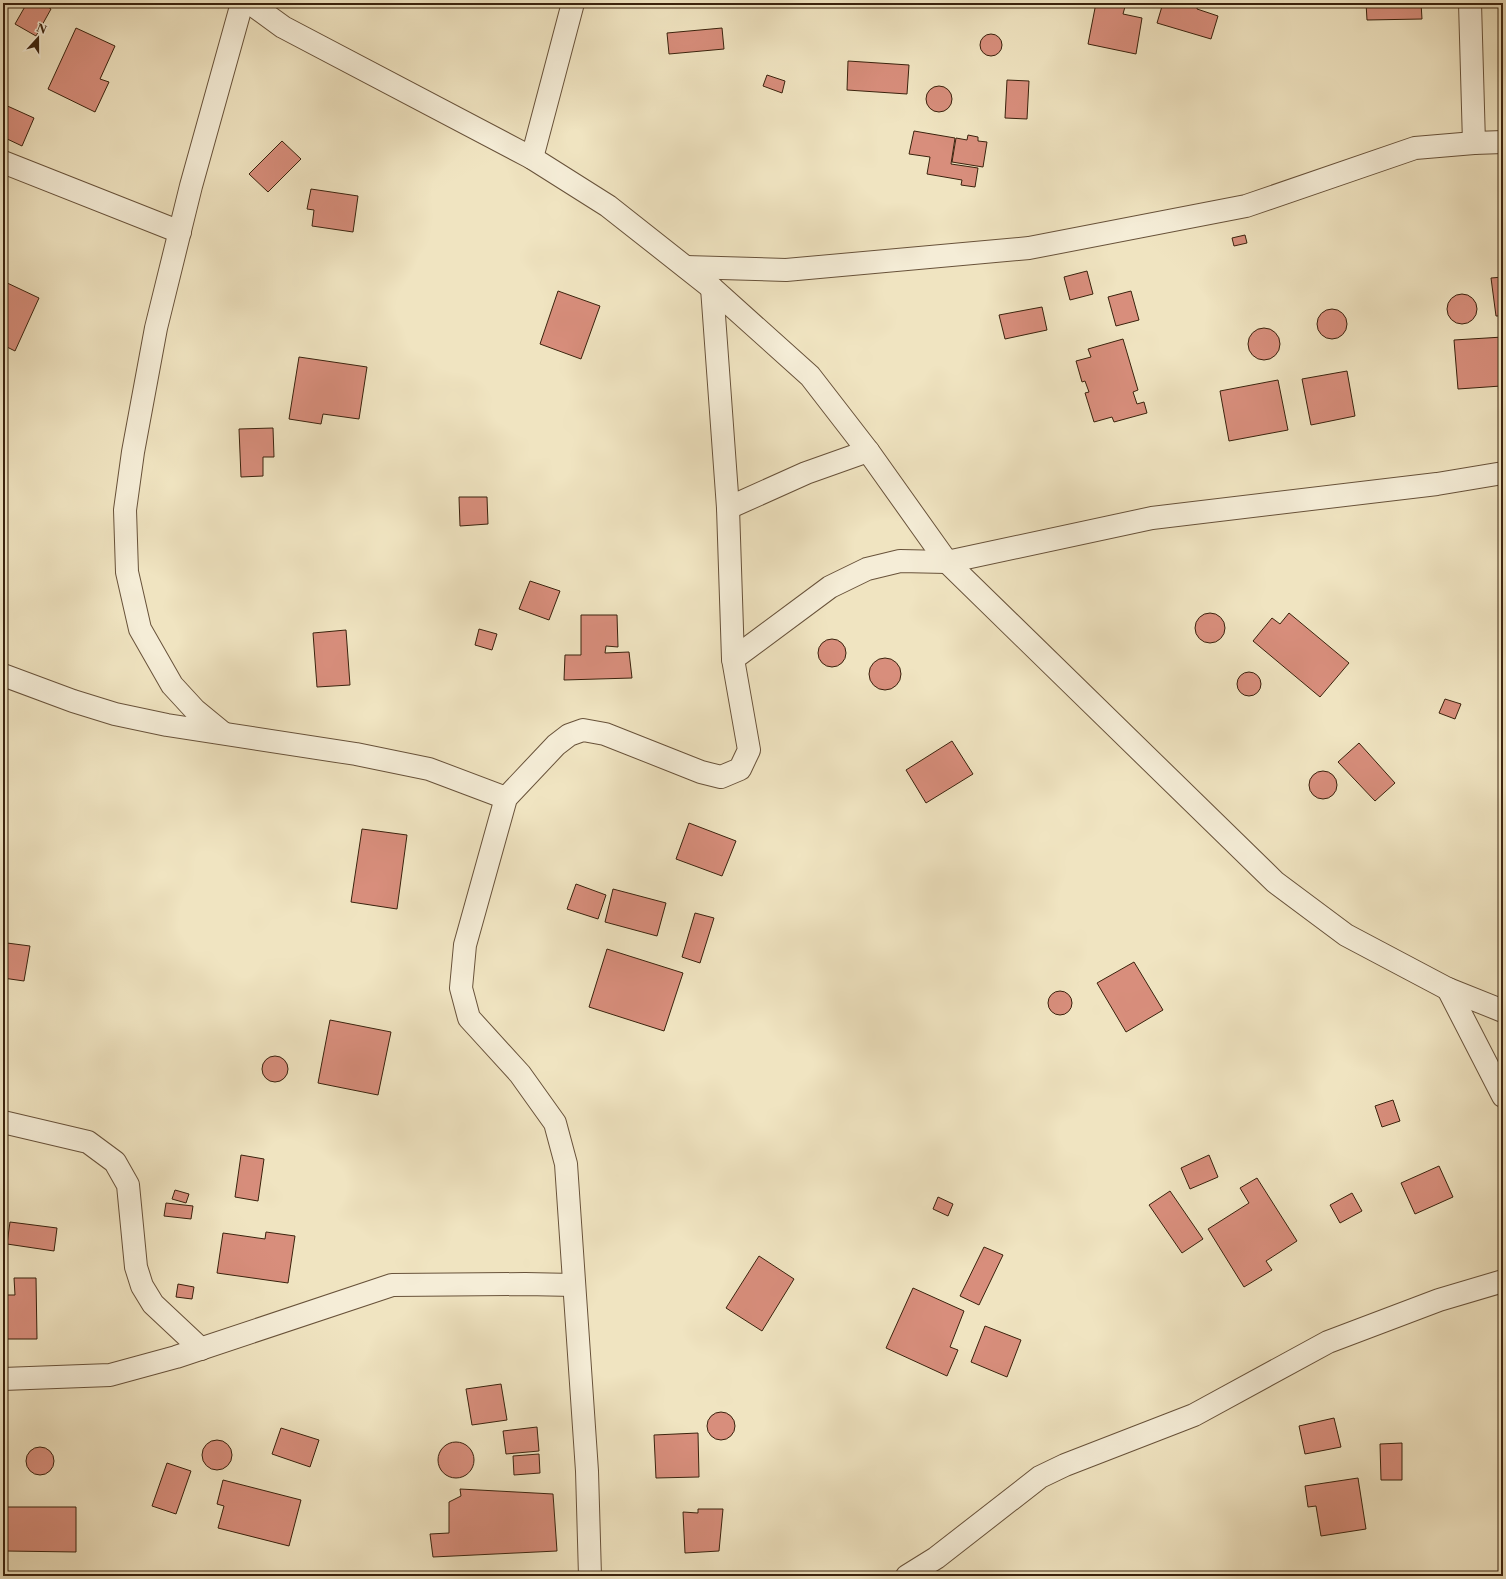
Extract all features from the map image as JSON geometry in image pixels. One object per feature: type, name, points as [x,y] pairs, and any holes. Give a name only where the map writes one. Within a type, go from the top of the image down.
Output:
[{"type":"street","points":[[223,734],[195,710],[172,685],[140,629],[127,572],[125,510],[133,452],[156,328],[180,232],[242,3]]},
{"type":"street","points":[[250,3],[283,27],[532,158],[608,206],[686,267],[712,288],[810,376],[868,451],[946,562],[1275,882],[1346,935],[1448,989],[1503,1011]]},
{"type":"street","points":[[532,158],[573,3]]},
{"type":"street","points":[[1470,3],[1474,143]]},
{"type":"street","points":[[686,267],[786,270],[1029,248],[1246,206],[1415,148],[1503,142]]},
{"type":"street","points":[[3,162],[180,232]]},
{"type":"street","points":[[590,1576],[587,1471],[566,1164],[555,1123],[520,1074],[469,1018],[461,988],[465,945],[506,798],[556,745],[569,735],[583,730],[605,734],[701,772],[721,777],[740,769],[749,750],[734,659],[728,508],[712,288]]},
{"type":"street","points":[[728,508],[806,472],[868,451]]},
{"type":"street","points":[[734,659],[830,587],[867,568],[900,561],[946,562],[1152,518],[1437,484],[1503,473]]},
{"type":"street","points":[[3,675],[73,701],[115,714],[167,725],[356,754],[429,769],[506,798]]},
{"type":"street","points":[[1448,989],[1503,1096]]},
{"type":"street","points":[[3,1122],[88,1142],[115,1162],[128,1185],[136,1267],[142,1286],[153,1304],[201,1349]]},
{"type":"street","points":[[907,1576],[936,1558],[1040,1478],[1065,1464],[1194,1415],[1328,1342],[1438,1300],[1503,1281]]},
{"type":"street","points":[[3,1379],[110,1375],[201,1349],[392,1285],[574,1285]]},
{"type":"building","points":[[27,3],[42,3],[51,9],[36,36],[15,24]]},
{"type":"building","points":[[1096,3],[1126,3],[1123,14],[1142,18],[1136,54],[1088,44]]},
{"type":"building","points":[[1163,3],[1179,6],[1180,3],[1198,3],[1197,9],[1218,16],[1211,39],[1157,23]]},
{"type":"building","points":[[1366,3],[1421,3],[1422,19],[1367,20]]},
{"type":"building","points":[[76,28],[115,46],[100,79],[109,82],[95,112],[48,89]]},
{"type":"building","points":[[722,28],[724,49],[669,54],[667,33]]},
{"type":"building","points":[[991,34],[995,35],[1001,41],[1001,49],[995,55],[991,56],[987,55],[981,49],[980,45],[981,41],[987,35]]},
{"type":"building","points":[[848,61],[909,65],[907,94],[847,90]]},
{"type":"building","points":[[767,75],[785,81],[782,93],[763,86]]},
{"type":"building","points":[[1007,80],[1029,81],[1027,119],[1005,118]]},
{"type":"building","points":[[939,86],[948,90],[952,99],[948,108],[939,112],[930,108],[926,99],[930,90]]},
{"type":"building","points":[[3,104],[34,118],[22,146],[3,137]]},
{"type":"building","points":[[914,131],[955,138],[951,164],[978,168],[975,187],[961,185],[962,180],[927,174],[930,157],[909,154]]},
{"type":"building","points":[[968,135],[978,137],[978,141],[987,142],[983,167],[952,162],[956,138],[967,140]]},
{"type":"building","points":[[282,141],[301,159],[268,192],[249,174]]},
{"type":"building","points":[[311,189],[358,196],[353,232],[312,226],[314,210],[307,209]]},
{"type":"building","points":[[1245,235],[1247,243],[1234,246],[1232,238]]},
{"type":"building","points":[[1087,271],[1093,294],[1070,300],[1064,277]]},
{"type":"building","points":[[1503,277],[1503,316],[1496,316],[1491,278]]},
{"type":"building","points":[[3,281],[39,298],[15,351],[3,345]]},
{"type":"building","points":[[558,291],[600,306],[581,359],[540,344]]},
{"type":"building","points":[[1131,291],[1139,320],[1116,326],[1108,297]]},
{"type":"building","points":[[1462,294],[1473,298],[1477,309],[1473,320],[1462,324],[1451,320],[1447,309],[1451,298]]},
{"type":"building","points":[[1042,307],[1047,330],[1005,339],[999,315]]},
{"type":"building","points":[[1332,309],[1343,313],[1347,324],[1343,335],[1332,339],[1321,335],[1317,324],[1321,313]]},
{"type":"building","points":[[1261,328],[1267,328],[1277,335],[1280,344],[1279,350],[1273,357],[1267,360],[1261,360],[1251,353],[1248,347],[1248,341],[1255,331]]},
{"type":"building","points":[[1503,337],[1502,408],[1501,386],[1458,389],[1454,340]]},
{"type":"building","points":[[1123,339],[1138,390],[1133,392],[1137,404],[1144,402],[1147,413],[1114,422],[1112,417],[1094,422],[1085,393],[1089,392],[1085,381],[1082,382],[1076,361],[1091,357],[1088,349]]},
{"type":"building","points":[[299,357],[367,367],[359,419],[323,414],[321,424],[289,419]]},
{"type":"building","points":[[1347,371],[1355,416],[1311,425],[1302,379]]},
{"type":"building","points":[[1278,380],[1288,430],[1229,441],[1220,391]]},
{"type":"building","points":[[273,428],[274,457],[263,457],[263,476],[241,477],[239,429]]},
{"type":"building","points":[[459,497],[487,497],[488,524],[460,526]]},
{"type":"building","points":[[530,581],[560,591],[549,620],[519,609]]},
{"type":"building","points":[[1210,613],[1221,617],[1225,628],[1221,639],[1210,643],[1199,639],[1195,628],[1199,617]]},
{"type":"building","points":[[1289,613],[1349,663],[1320,697],[1253,641],[1272,618],[1280,624]]},
{"type":"building","points":[[581,615],[617,615],[618,647],[606,646],[605,653],[629,652],[632,678],[564,680],[565,655],[581,655]]},
{"type":"building","points":[[479,629],[497,634],[492,650],[475,645]]},
{"type":"building","points":[[346,630],[350,685],[317,687],[313,633]]},
{"type":"building","points":[[832,639],[842,643],[846,653],[842,663],[832,667],[822,663],[818,653],[822,643]]},
{"type":"building","points":[[882,658],[888,658],[898,665],[901,674],[900,680],[894,687],[888,690],[882,690],[872,683],[869,677],[869,671],[876,661]]},
{"type":"building","points":[[1249,672],[1254,673],[1260,679],[1260,689],[1254,695],[1249,696],[1244,695],[1238,689],[1237,684],[1238,679],[1244,673]]},
{"type":"building","points":[[1445,699],[1461,704],[1455,719],[1439,713]]},
{"type":"building","points":[[952,741],[973,774],[926,803],[906,770]]},
{"type":"building","points":[[1359,743],[1395,783],[1375,801],[1338,762]]},
{"type":"building","points":[[1323,771],[1333,775],[1337,785],[1333,795],[1323,799],[1313,795],[1309,785],[1313,775]]},
{"type":"building","points":[[689,823],[736,841],[722,876],[676,859]]},
{"type":"building","points":[[362,829],[407,835],[397,909],[351,902]]},
{"type":"building","points":[[576,884],[606,895],[598,919],[567,909]]},
{"type":"building","points":[[613,889],[666,903],[657,936],[605,922]]},
{"type":"building","points":[[695,913],[714,918],[700,963],[682,957]]},
{"type":"building","points":[[7,943],[30,946],[24,981],[3,978]]},
{"type":"building","points":[[607,949],[683,973],[664,1031],[589,1007]]},
{"type":"building","points":[[1134,962],[1163,1010],[1126,1032],[1097,983]]},
{"type":"building","points":[[1060,991],[1069,994],[1072,1003],[1069,1012],[1060,1015],[1051,1012],[1048,1003],[1051,994]]},
{"type":"building","points":[[330,1020],[391,1032],[378,1095],[318,1083]]},
{"type":"building","points":[[275,1056],[284,1060],[288,1069],[284,1078],[275,1082],[266,1078],[262,1069],[266,1060]]},
{"type":"building","points":[[1393,1100],[1400,1121],[1382,1127],[1375,1106]]},
{"type":"building","points":[[241,1155],[264,1159],[258,1201],[235,1197]]},
{"type":"building","points":[[1209,1155],[1218,1177],[1190,1189],[1181,1168]]},
{"type":"building","points":[[1439,1166],[1453,1197],[1415,1214],[1401,1183]]},
{"type":"building","points":[[1257,1178],[1297,1241],[1266,1261],[1272,1270],[1244,1287],[1208,1229],[1249,1203],[1240,1188]]},
{"type":"building","points":[[175,1190],[189,1194],[186,1203],[172,1199]]},
{"type":"building","points":[[1170,1191],[1203,1239],[1182,1253],[1149,1205]]},
{"type":"building","points":[[1352,1193],[1362,1211],[1340,1223],[1330,1205]]},
{"type":"building","points":[[938,1197],[953,1204],[948,1216],[933,1209]]},
{"type":"building","points":[[166,1203],[193,1206],[191,1219],[164,1216]]},
{"type":"building","points":[[10,1222],[57,1228],[54,1251],[7,1244]]},
{"type":"building","points":[[266,1232],[295,1236],[288,1283],[217,1273],[223,1233],[265,1239]]},
{"type":"building","points":[[984,1247],[1003,1255],[979,1305],[960,1296]]},
{"type":"building","points":[[759,1256],[794,1279],[762,1331],[726,1308]]},
{"type":"building","points":[[14,1278],[36,1278],[37,1339],[3,1339],[3,1295],[15,1295]]},
{"type":"building","points":[[178,1284],[194,1287],[192,1299],[176,1297]]},
{"type":"building","points":[[913,1288],[964,1311],[950,1347],[958,1350],[947,1376],[886,1348]]},
{"type":"building","points":[[985,1326],[1021,1340],[1007,1377],[971,1362]]},
{"type":"building","points":[[501,1384],[507,1420],[472,1425],[466,1389]]},
{"type":"building","points":[[721,1412],[731,1416],[735,1426],[731,1436],[721,1440],[711,1436],[707,1426],[711,1416]]},
{"type":"building","points":[[1334,1418],[1341,1447],[1305,1454],[1299,1426]]},
{"type":"building","points":[[537,1427],[539,1451],[506,1454],[503,1431]]},
{"type":"building","points":[[281,1428],[319,1440],[310,1467],[272,1454]]},
{"type":"building","points":[[698,1433],[699,1477],[656,1478],[654,1435]]},
{"type":"building","points":[[217,1440],[228,1444],[232,1455],[228,1466],[217,1470],[206,1466],[202,1455],[206,1444]]},
{"type":"building","points":[[460,1442],[469,1447],[473,1453],[473,1467],[469,1473],[460,1478],[452,1478],[443,1473],[439,1467],[438,1456],[443,1447],[449,1443]]},
{"type":"building","points":[[1402,1443],[1402,1480],[1381,1480],[1380,1444]]},
{"type":"building","points":[[40,1447],[50,1451],[54,1461],[50,1471],[40,1475],[30,1471],[26,1461],[30,1451]]},
{"type":"building","points":[[539,1454],[540,1473],[514,1475],[513,1456]]},
{"type":"building","points":[[167,1463],[191,1471],[176,1514],[152,1506]]},
{"type":"building","points":[[1358,1478],[1366,1529],[1321,1536],[1316,1506],[1308,1507],[1305,1486]]},
{"type":"building","points":[[223,1480],[301,1500],[289,1546],[218,1528],[224,1506],[217,1504]]},
{"type":"building","points":[[460,1489],[553,1494],[557,1551],[433,1557],[430,1534],[449,1533],[449,1502],[461,1496]]},
{"type":"building","points":[[6,1507],[76,1507],[76,1552],[6,1551]]},
{"type":"building","points":[[698,1509],[723,1509],[719,1551],[685,1553],[683,1512],[698,1513]]}]
